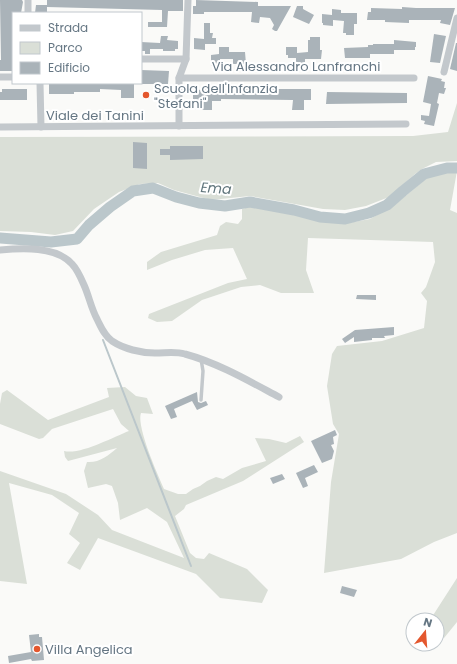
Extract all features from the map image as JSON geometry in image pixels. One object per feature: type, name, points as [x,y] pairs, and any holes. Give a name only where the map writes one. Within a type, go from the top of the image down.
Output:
[{"type":"street","points":[[28,0],[28,12]]},
{"type":"street","points":[[179,126],[179,78],[186,59],[188,0]]},
{"type":"street","points":[[444,72],[457,18]]},
{"type":"street","points":[[142,60],[186,59]]},
{"type":"street","points":[[0,77],[12,78]]},
{"type":"street","name":"Via Alessandro Lanfranchi","points":[[179,78],[414,78]]},
{"type":"street","points":[[40,84],[41,127]]},
{"type":"street","name":"Viale dei Tanini","points":[[0,127],[406,124]]},
{"type":"street","points":[[0,250],[39,249],[52,252],[65,258],[73,264],[104,334],[118,345],[128,349],[154,353],[184,353],[207,361],[279,397]]},
{"type":"lane","points":[[201,359],[201,400]]},
{"type":"green space","points":[[457,103],[457,161],[436,162],[415,174],[389,197],[366,206],[345,210],[323,209],[250,196],[211,200],[174,190],[158,183],[140,184],[119,192],[94,209],[73,231],[55,235],[31,232],[0,231],[0,137],[413,136],[448,132]]},
{"type":"green space","points":[[457,171],[450,210],[457,213],[457,533],[434,542],[401,559],[324,573],[331,482],[339,434],[333,424],[327,386],[332,354],[337,346],[382,341],[424,328],[427,301],[421,293],[426,287],[435,262],[433,242],[308,238],[306,270],[314,293],[281,293],[260,285],[241,287],[202,300],[172,321],[157,322],[148,318],[149,314],[228,283],[247,279],[233,248],[205,250],[172,260],[147,270],[147,262],[161,252],[217,235],[220,226],[226,222],[238,224],[242,219],[242,209],[252,206],[300,216],[348,223],[370,219],[397,203],[428,177],[440,173]]},
{"type":"green space","points":[[125,387],[136,396],[147,398],[153,414],[141,413],[140,419],[144,439],[164,489],[178,494],[186,494],[216,477],[223,479],[242,468],[266,461],[255,438],[269,439],[286,443],[300,436],[304,442],[243,481],[186,505],[184,509],[175,516],[190,553],[196,558],[204,559],[209,553],[247,569],[268,590],[262,603],[220,598],[196,574],[98,538],[80,570],[67,563],[80,543],[69,534],[79,513],[52,495],[9,483],[27,584],[0,581],[0,471],[66,494],[98,515],[112,530],[184,558],[167,522],[147,508],[120,520],[118,503],[112,486],[106,484],[88,488],[84,471],[87,462],[99,460],[117,448],[68,461],[65,457],[64,451],[71,452],[88,448],[129,431],[121,424],[113,409],[52,429],[43,438],[39,439],[0,424],[0,404],[2,393],[7,390],[48,420],[109,397],[107,388]]},
{"type":"green space","points":[[457,578],[457,622],[445,637],[445,612],[435,612]]},
{"type":"building","points":[[0,0],[22,0],[21,12],[12,12],[12,71],[0,71]]},
{"type":"building","points":[[47,0],[183,0],[183,11],[168,11],[167,27],[148,27],[148,22],[162,22],[162,10],[47,7]]},
{"type":"building","points":[[196,0],[258,2],[258,6],[291,6],[277,31],[275,31],[272,29],[274,25],[270,18],[260,17],[259,23],[251,22],[252,12],[204,12],[204,14],[193,14],[193,6],[196,6]]},
{"type":"building","points":[[36,5],[47,5],[47,12],[35,12]]},
{"type":"building","points":[[297,6],[303,6],[303,9],[314,15],[309,24],[293,17]]},
{"type":"building","points":[[402,7],[455,8],[450,25],[440,23],[441,20],[409,20],[409,23],[385,22],[385,20],[367,20],[368,12],[371,12],[371,8],[402,9]]},
{"type":"building","points":[[332,9],[341,10],[341,13],[357,13],[357,24],[354,24],[354,35],[346,35],[346,33],[343,33],[344,21],[333,20],[333,26],[323,25],[322,14],[332,15]]},
{"type":"building","points":[[204,23],[210,23],[210,33],[213,33],[212,38],[216,38],[216,44],[205,44],[205,50],[194,49],[194,38],[204,39]]},
{"type":"building","points":[[434,34],[446,36],[440,63],[430,62]]},
{"type":"building","points":[[161,36],[168,36],[167,40],[178,41],[178,49],[175,49],[175,51],[163,51],[163,49],[150,49],[150,54],[145,54],[145,51],[142,51],[142,42],[160,43]]},
{"type":"building","points":[[310,37],[320,37],[320,50],[322,50],[321,59],[305,59],[305,63],[296,63],[296,58],[288,58],[288,55],[286,55],[286,47],[297,47],[297,53],[308,52],[308,40],[310,40]]},
{"type":"building","points":[[394,40],[416,42],[415,50],[394,50],[394,54],[370,54],[370,58],[345,58],[344,48],[368,47],[368,45],[373,44],[394,44]]},
{"type":"building","points":[[457,43],[457,71],[450,69]]},
{"type":"building","points":[[219,47],[229,47],[229,52],[245,52],[246,64],[233,64],[233,59],[220,59],[220,66],[211,66],[211,55],[219,54]]},
{"type":"building","points":[[142,70],[169,71],[168,84],[142,84]]},
{"type":"building","points":[[428,76],[442,79],[441,81],[445,82],[444,88],[446,88],[444,94],[439,93],[437,103],[439,104],[434,126],[424,124],[425,121],[421,120],[421,115],[429,116],[431,104],[423,102]]},
{"type":"building","points":[[49,84],[134,84],[134,98],[121,98],[121,90],[100,89],[100,92],[49,94]]},
{"type":"building","points":[[2,89],[27,89],[27,100],[0,100],[0,92],[2,92]]},
{"type":"building","points":[[311,89],[311,100],[304,100],[304,110],[292,110],[293,100],[221,99],[221,101],[212,101],[212,110],[201,110],[201,101],[193,101],[193,90]]},
{"type":"building","points":[[327,92],[407,93],[407,103],[326,104]]},
{"type":"building","points":[[133,142],[147,143],[147,169],[133,168]]},
{"type":"building","points":[[170,146],[203,146],[203,159],[170,160],[170,155],[160,155],[160,149],[170,149]]},
{"type":"building","points":[[357,295],[376,295],[376,300],[356,299]]},
{"type":"building","points":[[394,327],[394,335],[384,336],[385,338],[372,338],[372,340],[354,342],[354,337],[345,343],[342,339],[355,330]]},
{"type":"building","points":[[197,392],[198,402],[201,403],[206,401],[208,405],[197,410],[192,401],[174,409],[177,417],[171,419],[165,406]]},
{"type":"building","points":[[335,430],[337,435],[333,437],[334,444],[331,445],[334,451],[332,459],[322,463],[311,441]]},
{"type":"building","points":[[314,465],[318,472],[305,478],[308,486],[303,488],[296,473]]},
{"type":"building","points":[[282,474],[285,479],[273,484],[270,478]]},
{"type":"building","points":[[342,586],[357,590],[354,597],[340,593]]},
{"type":"building","name":"Villa Angelica","points":[[39,634],[39,637],[42,637],[44,660],[32,661],[31,659],[9,663],[8,656],[31,652],[29,635]]},
{"type":"waterway","name":"Ema","points":[[0,238],[51,242],[77,239],[89,225],[110,207],[133,191],[153,188],[176,197],[199,203],[225,206],[250,202],[294,210],[320,217],[345,219],[369,213],[387,205],[424,174],[447,168],[457,168]]},
{"type":"waterway","points":[[103,340],[191,566]]},
{"type":"place","name":"Scuola dell'Infanzia \"Stefani\"","points":[[146,95]]},
{"type":"place","name":"Villa Angelica","points":[[37,649]]}]
